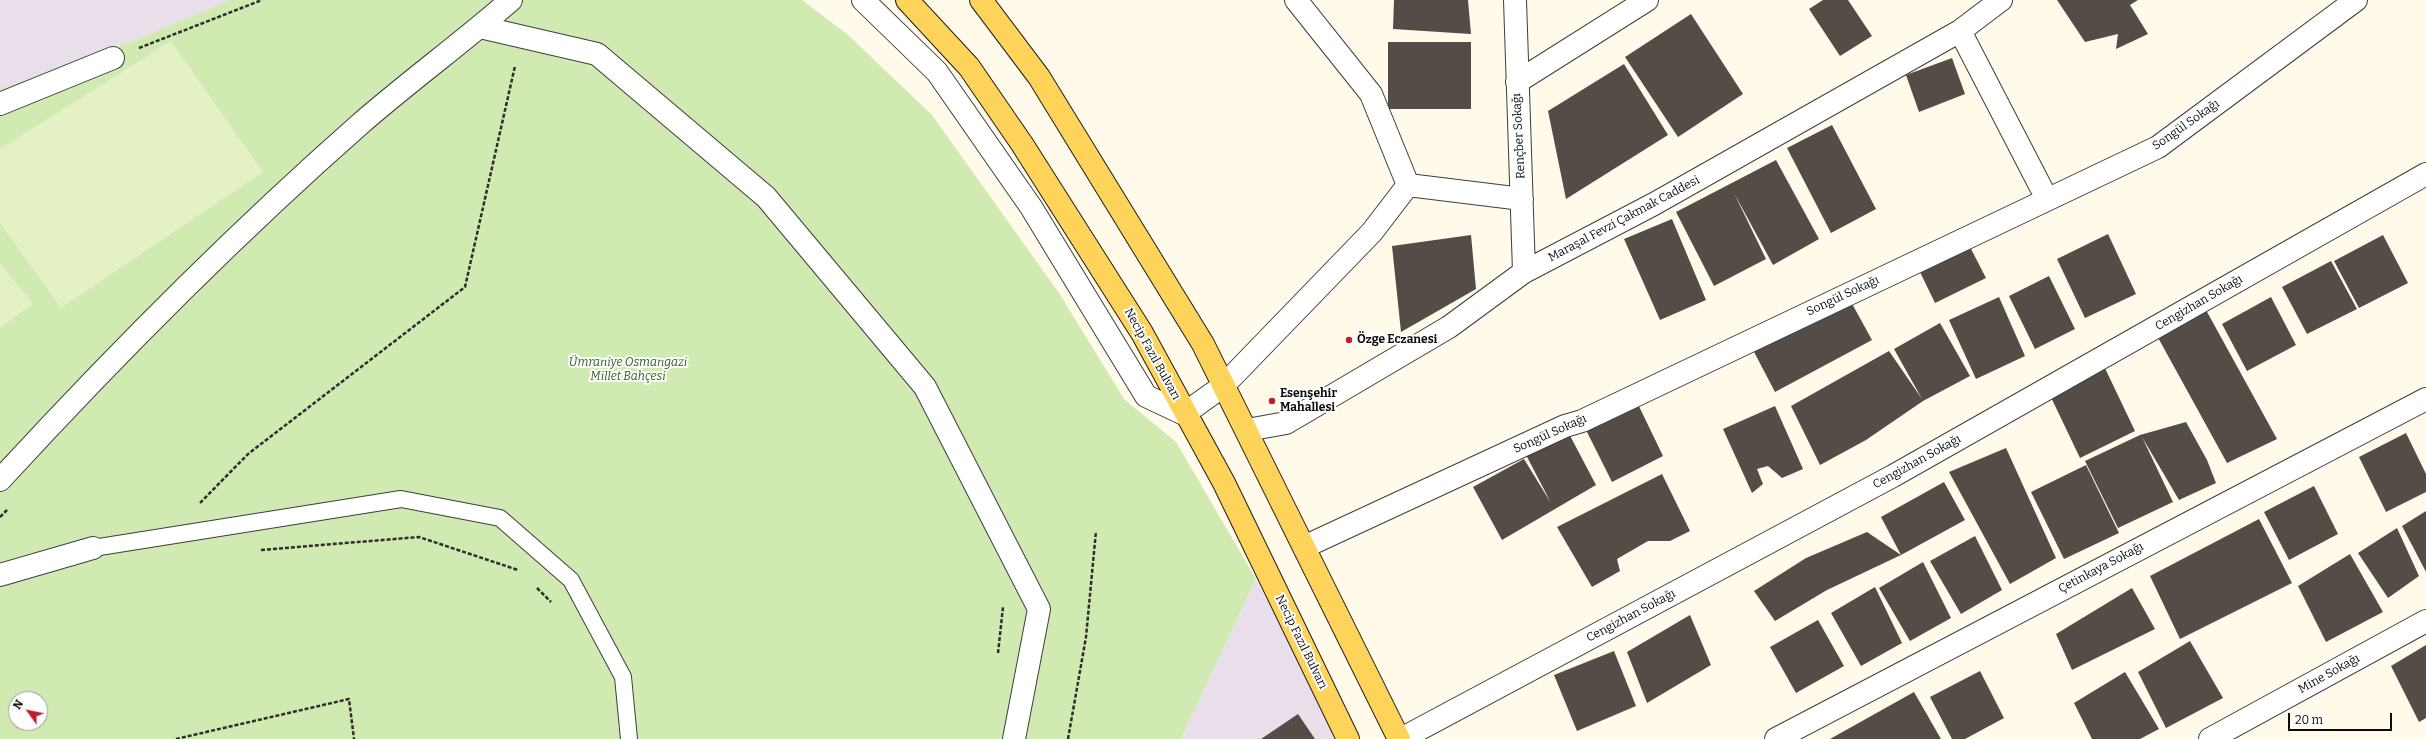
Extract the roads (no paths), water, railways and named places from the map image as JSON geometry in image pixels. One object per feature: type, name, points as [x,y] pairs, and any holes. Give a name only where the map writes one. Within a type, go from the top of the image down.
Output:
[{"type":"main road","name":"Necip Fazıl Bulvarı","points":[[907,0],[969,67],[1022,144],[1142,333],[1184,414],[1224,483],[1348,739]]},
{"type":"main road","points":[[981,0],[1039,77],[1203,344],[1400,739]]},
{"type":"street","points":[[0,480],[84,389],[227,245],[360,124],[511,0]]},
{"type":"street","points":[[863,0],[938,72],[1031,207],[1146,396],[1184,414],[1223,386],[1372,232],[1408,185]]},
{"type":"street","points":[[1296,0],[1371,94],[1408,185]]},
{"type":"street","name":"Rençber Sokağı","points":[[1515,0],[1524,272]]},
{"type":"street","points":[[1517,82],[1647,0]]},
{"type":"street","name":"Maraşal Fevzi Çakmak Caddesi","points":[[1247,430],[1286,423],[1449,327],[1524,272],[1654,204],[1960,31],[2001,0]]},
{"type":"street","name":"Songül Sokağı","points":[[1304,547],[1565,426],[1582,421],[2158,147],[2356,0]]},
{"type":"street","points":[[480,27],[597,54],[766,197],[925,387],[1039,609],[1014,739]]},
{"type":"street","points":[[1960,31],[2047,199]]},
{"type":"street","points":[[0,104],[113,58]]},
{"type":"street","name":"Cengizhan Sokağı","points":[[1400,739],[1893,476],[2426,174]]},
{"type":"street","points":[[1408,185],[1522,199]]},
{"type":"street","name":"Çetinkaya Sokağı","points":[[1776,739],[2426,399]]},
{"type":"street","points":[[0,575],[93,548]]},
{"type":"street","name":"Mine Sokağı","points":[[2210,739],[2426,621]]},
{"type":"lane","points":[[93,548],[401,499],[500,518],[571,580],[622,677],[629,739]]},
{"type":"place","name":"Özge Eczanesi","points":[[1349,340]]},
{"type":"place","name":"Esenşehir Mahallesi","points":[[1272,401]]},
{"type":"park label","name":"Ümraniye Osmangazi Millet Bahçesi","points":[[628,370]]}]
